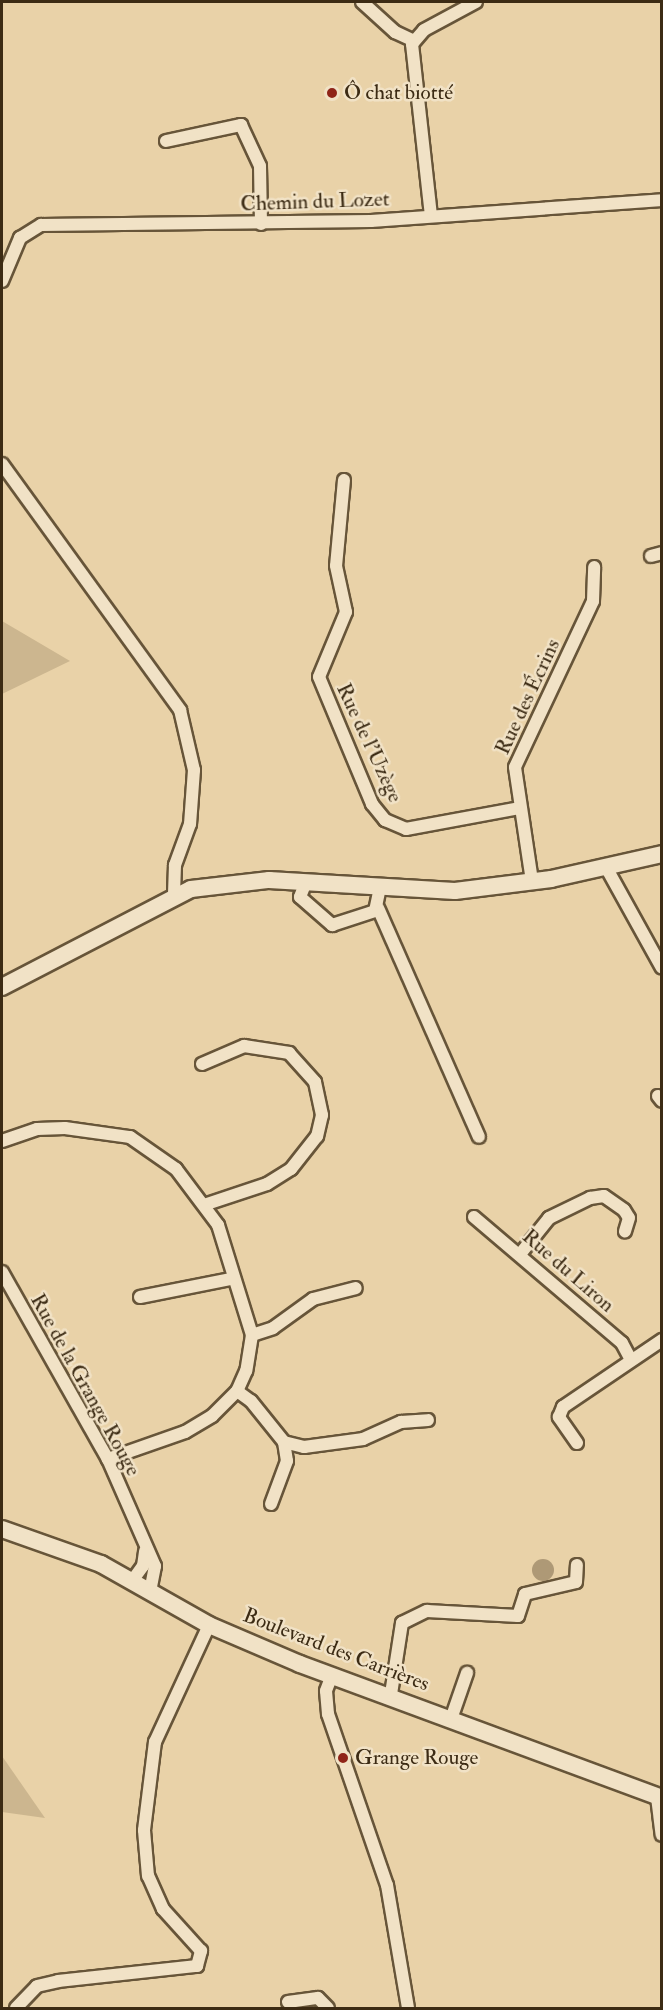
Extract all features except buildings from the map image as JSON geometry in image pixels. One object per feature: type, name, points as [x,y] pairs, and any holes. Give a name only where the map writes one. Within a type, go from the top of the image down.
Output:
[{"type":"street","points":[[362,2],[395,32],[414,41]]},
{"type":"street","points":[[414,41],[476,2]]},
{"type":"street","points":[[414,41],[431,216]]},
{"type":"street","points":[[166,141],[241,124],[260,166],[261,224]]},
{"type":"street","name":"Chemin du Lozet","points":[[2,281],[20,238],[41,225],[261,224],[431,216],[662,200]]},
{"type":"street","points":[[2,464],[180,710],[194,779],[190,824],[175,865],[174,898]]},
{"type":"street","name":"Rue de l'Uzège","points":[[344,480],[336,566],[346,612],[319,677],[372,804],[385,820],[406,829],[519,808]]},
{"type":"street","name":"Rue des Écrins","points":[[532,881],[519,808],[515,767],[555,692],[593,601],[594,567]]},
{"type":"street","points":[[2,987],[174,898],[235,889],[303,887],[379,898],[532,881],[662,854]]},
{"type":"street","points":[[606,867],[662,968]]},
{"type":"street","points":[[303,887],[303,903],[332,925],[379,898]]},
{"type":"street","points":[[379,898],[479,1137]]},
{"type":"street","points":[[202,1064],[244,1046],[289,1053],[315,1082],[322,1114],[306,1155],[291,1169],[259,1187],[207,1204]]},
{"type":"street","points":[[2,1141],[56,1128],[130,1137],[176,1169],[207,1204],[218,1225],[231,1279],[252,1335],[250,1358],[237,1391],[185,1432],[108,1459]]},
{"type":"street","points":[[521,1253],[549,1218],[590,1198],[604,1196],[624,1209],[629,1218],[625,1231]]},
{"type":"street","name":"Rue du Liron","points":[[474,1217],[521,1253],[545,1282],[622,1343],[630,1358]]},
{"type":"street","name":"Rue de la Grange Rouge","points":[[2,1272],[108,1459],[145,1551],[155,1566],[150,1591]]},
{"type":"street","points":[[140,1298],[231,1279]]},
{"type":"street","points":[[252,1335],[273,1328],[313,1299],[356,1288]]},
{"type":"street","points":[[577,1443],[559,1417],[563,1407],[630,1358],[662,1340]]},
{"type":"street","points":[[237,1391],[251,1401],[284,1442],[287,1461],[271,1504]]},
{"type":"street","points":[[284,1442],[330,1444],[428,1420]]},
{"type":"street","name":"Boulevard des Carrières","points":[[2,1529],[79,1555],[132,1581],[209,1625],[332,1675],[391,1694],[451,1719],[659,1797]]},
{"type":"street","points":[[132,1581],[143,1566],[145,1551]]},
{"type":"street","points":[[391,1694],[402,1623],[427,1611],[518,1616],[525,1594],[576,1582],[577,1565]]},
{"type":"street","points":[[16,2008],[37,1986],[58,1981],[197,1966],[201,1951],[163,1909],[148,1876],[144,1830],[155,1742],[209,1625]]},
{"type":"street","points":[[451,1719],[467,1673]]},
{"type":"street","points":[[332,1675],[326,1691],[328,1714],[387,1885],[408,2008]]},
{"type":"street","points":[[659,1797],[662,1835]]},
{"type":"street","points":[[288,2002],[318,1998],[328,2008]]},
{"type":"shaded area","points":[[2,621],[70,661],[2,694]]},
{"type":"shaded area","points":[[543,1559],[551,1562],[554,1570],[551,1578],[543,1581],[535,1578],[532,1570],[535,1562]]},
{"type":"shaded area","points":[[2,1756],[45,1818],[2,1812]]},
{"type":"place","name":"Ô chat biotté","points":[[332,93]]},
{"type":"place","name":"Grange Rouge","points":[[343,1758]]}]
